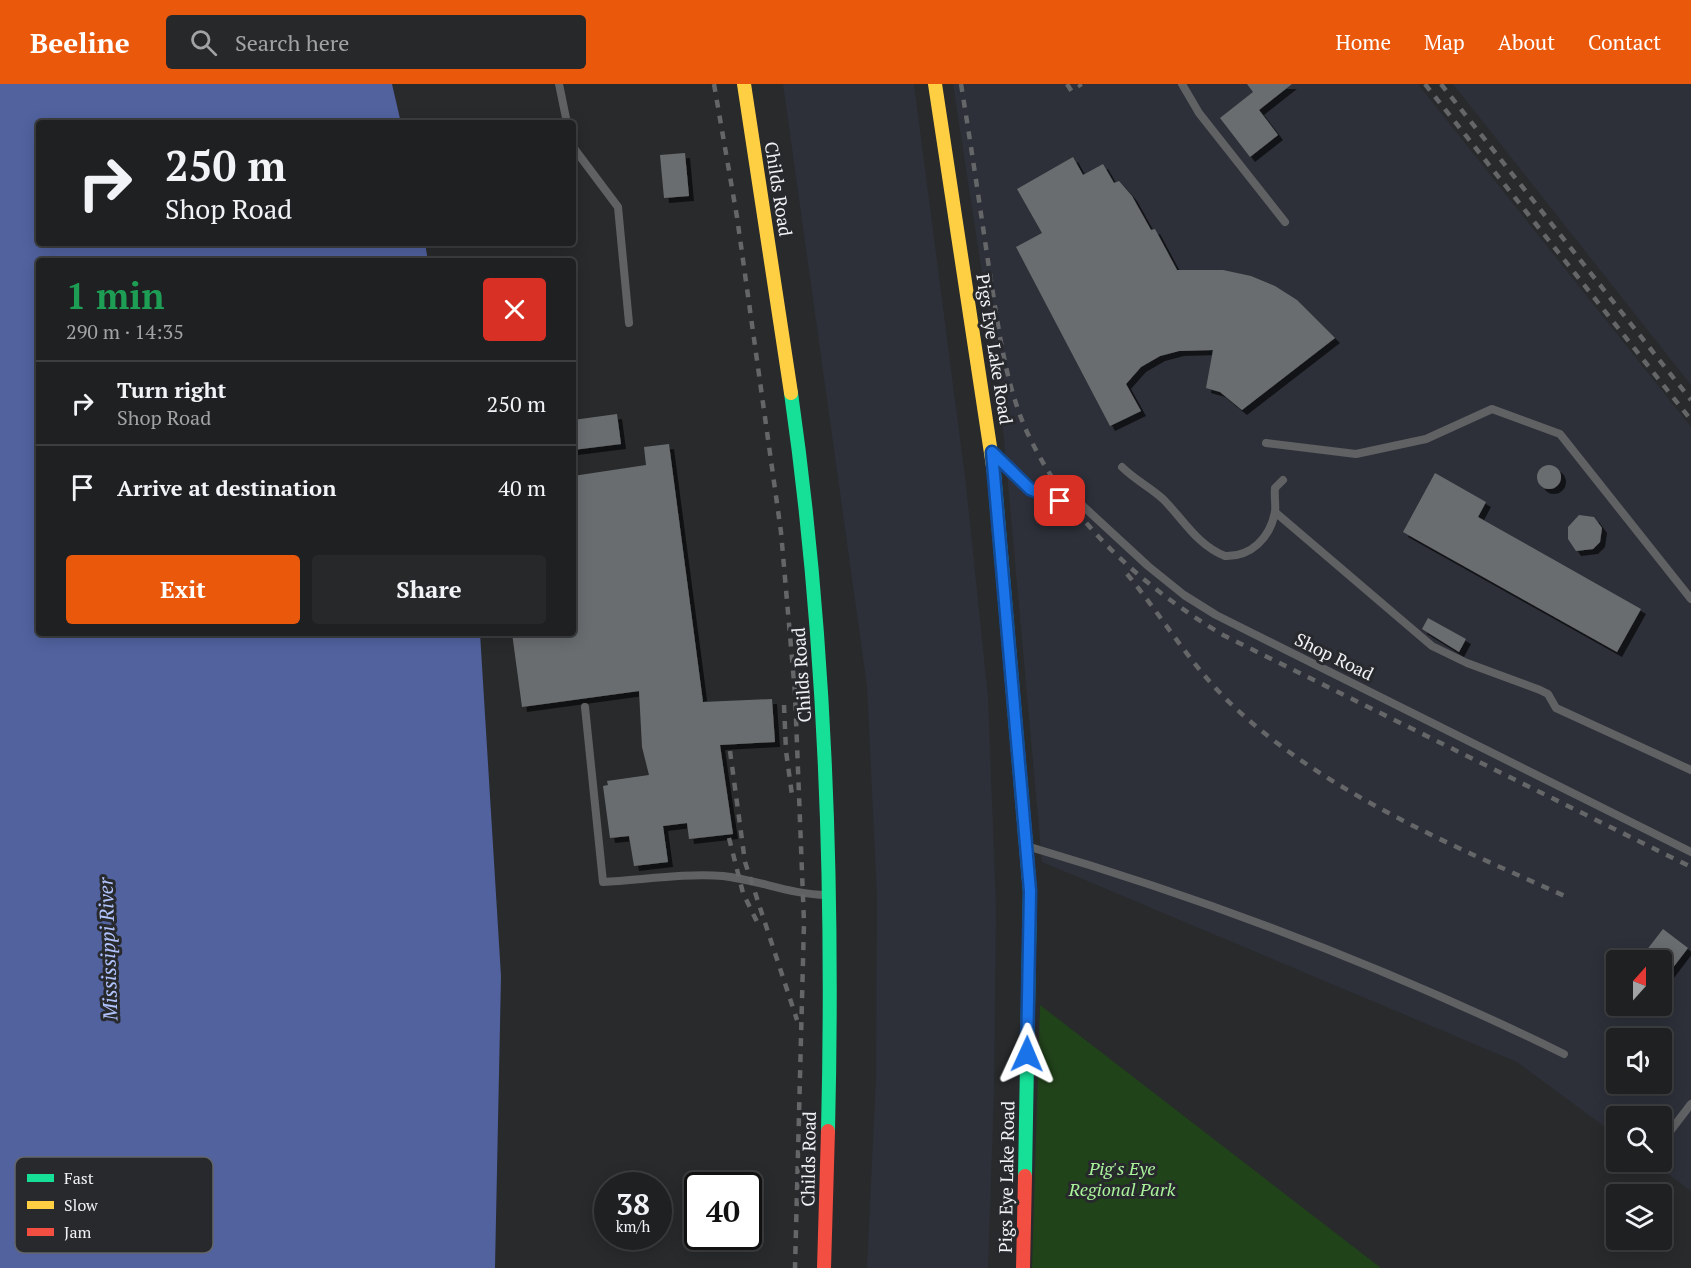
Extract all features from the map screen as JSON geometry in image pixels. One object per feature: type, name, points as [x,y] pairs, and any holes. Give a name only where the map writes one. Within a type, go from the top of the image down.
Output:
[{"type":"street","name":"Childs Road","points":[[744,84],[786,355],[808,533],[820,672],[829,895],[824,1268]]},
{"type":"street","name":"Pigs Eye Lake Road","points":[[935,84],[992,452],[1030,891],[1023,1268]]},
{"type":"lane","points":[[559,84],[566,120]]},
{"type":"lane","points":[[1182,84],[1199,113],[1285,222]]},
{"type":"lane","points":[[576,151],[618,207],[629,323]]},
{"type":"lane","points":[[1266,443],[1356,454],[1426,440],[1492,409],[1560,434],[1691,599]]},
{"type":"lane","name":"Shop Road","points":[[992,452],[1030,489],[1048,498],[1083,506],[1148,566],[1216,615],[1691,852]]},
{"type":"lane","points":[[1122,467],[1137,482],[1163,499],[1206,545],[1225,556],[1251,550],[1261,543],[1275,512],[1275,488],[1283,480]]},
{"type":"lane","points":[[1275,512],[1432,646],[1467,663],[1540,690],[1548,694],[1556,708],[1691,770]]},
{"type":"lane","points":[[585,707],[603,882],[725,876],[803,895],[829,895]]},
{"type":"lane","points":[[1026,846],[1104,869],[1330,951],[1564,1054]]},
{"type":"lane","points":[[1672,1129],[1691,1104]]},
{"type":"shaded area","points":[[783,84],[914,84],[966,485],[988,697],[996,906],[994,1092],[988,1268],[867,1268],[876,1079],[877,896],[867,686]]},
{"type":"shaded area","points":[[953,84],[1418,84],[1691,427],[1691,1191],[1665,1172],[1672,1172],[1672,1106],[1606,1106],[1606,1128],[1517,1062],[1042,862],[999,384]]},
{"type":"shaded area","points":[[1453,84],[1691,84],[1691,385]]},
{"type":"green space","name":"Pig's Eye Regional Park","points":[[1040,1005],[1381,1268],[1032,1268]]},
{"type":"water","name":"Mississippi River","points":[[0,84],[392,84],[400,120],[36,120],[36,246],[426,246],[428,258],[36,258],[36,636],[480,636],[501,976],[495,1268],[0,1268]]},
{"type":"building","points":[[1247,84],[1292,84],[1259,110],[1278,135],[1250,157],[1220,118],[1253,92]]},
{"type":"building","points":[[685,153],[689,196],[664,198],[660,155]]},
{"type":"building","points":[[1073,157],[1083,175],[1103,164],[1114,183],[1119,181],[1132,196],[1151,230],[1155,229],[1177,270],[1223,270],[1251,276],[1275,286],[1297,300],[1335,338],[1242,410],[1220,392],[1206,388],[1213,350],[1179,351],[1160,356],[1141,367],[1126,384],[1141,411],[1110,426],[1016,247],[1042,233],[1017,189]]},
{"type":"building","points":[[617,414],[621,444],[576,450],[576,420]]},
{"type":"building","points":[[669,444],[703,702],[772,699],[775,742],[720,745],[733,834],[689,839],[687,823],[663,826],[668,862],[634,866],[629,836],[610,838],[603,786],[608,785],[607,781],[649,775],[642,747],[639,691],[522,707],[512,636],[576,636],[576,476],[646,465],[644,447]]},
{"type":"building","points":[[1549,465],[1558,468],[1561,477],[1558,486],[1549,489],[1540,486],[1537,477],[1540,468]]},
{"type":"building","points":[[1435,473],[1486,502],[1478,517],[1641,609],[1617,652],[1403,532]]},
{"type":"building","points":[[1579,515],[1594,517],[1602,528],[1600,542],[1593,549],[1576,551],[1568,539],[1568,527]]},
{"type":"building","points":[[1428,618],[1466,639],[1459,652],[1422,629]]},
{"type":"building","points":[[1663,929],[1688,948],[1672,969],[1672,950],[1647,950]]},
{"type":"railway","points":[[714,84],[737,217],[781,532],[795,693],[804,923],[795,1268]]},
{"type":"railway","points":[[961,84],[1007,372],[1027,432],[1063,494],[1085,522],[1110,548],[1164,595],[1223,635],[1691,867]]},
{"type":"railway","points":[[1067,84],[1072,92]]},
{"type":"railway","points":[[1425,84],[1691,420]]},
{"type":"railway","points":[[1441,84],[1691,400]]},
{"type":"railway","points":[[1127,574],[1212,684],[1262,731],[1301,761],[1387,812],[1478,857],[1567,897]]},
{"type":"railway","points":[[784,705],[786,751],[792,795]]},
{"type":"railway","points":[[730,751],[745,862],[797,1020]]},
{"type":"railway","points":[[729,838],[743,893],[760,928]]},
{"type":"traffic: fast","points":[[791,393],[812,577],[825,761],[830,946],[828,1131]]},
{"type":"traffic: fast","points":[[994,473],[1030,892],[1025,1176]]},
{"type":"traffic: slow","points":[[744,84],[791,393]]},
{"type":"traffic: slow","points":[[935,84],[994,473]]},
{"type":"traffic: jam","points":[[824,1268],[828,1131]]},
{"type":"traffic: jam","points":[[1023,1268],[1025,1176]]},
{"type":"route","points":[[1027,1054],[1030,891],[992,452],[1030,489],[1060,501]]}]
